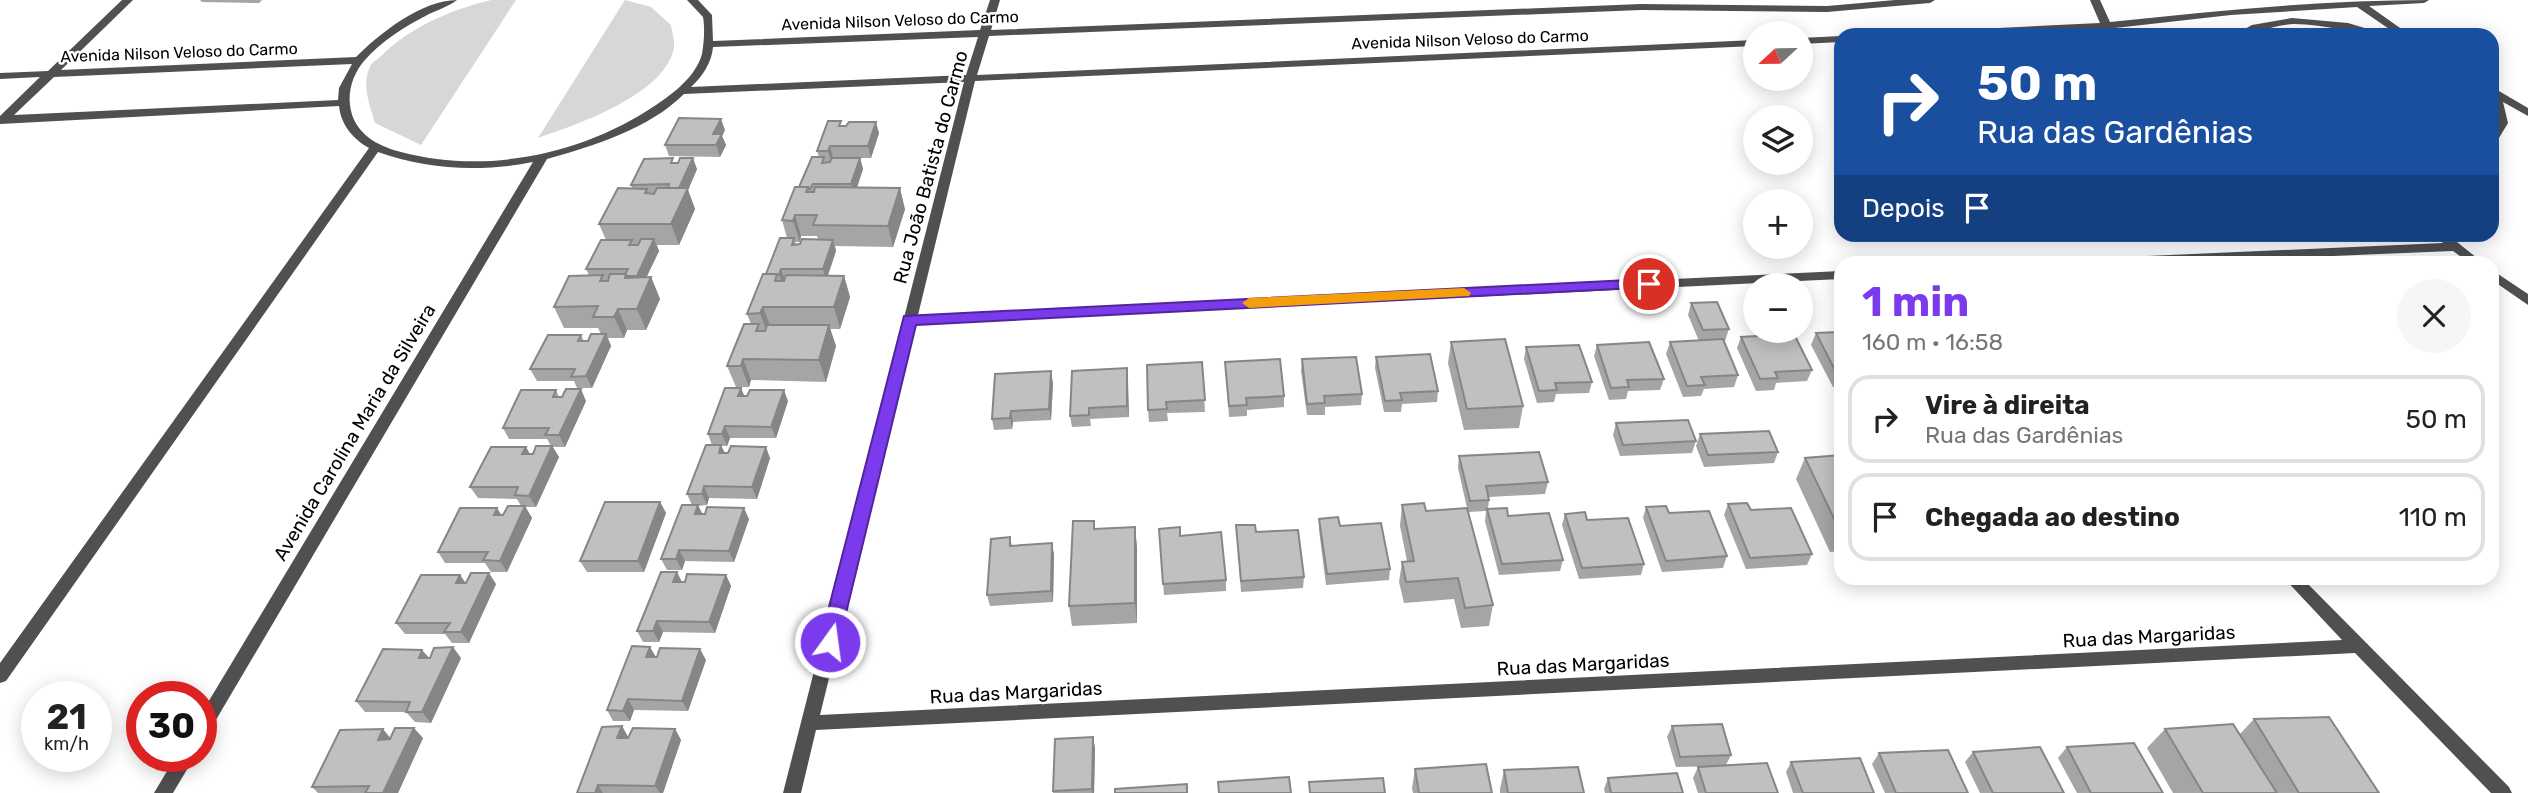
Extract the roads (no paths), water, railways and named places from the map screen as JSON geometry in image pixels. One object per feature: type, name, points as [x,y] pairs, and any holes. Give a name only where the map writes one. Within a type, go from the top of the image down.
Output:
[{"type":"street","points":[[1,120],[128,0]]},
{"type":"street","points":[[452,0],[431,8],[390,32],[359,60],[346,82],[342,103],[350,128],[375,148],[421,162],[478,166],[542,157],[598,140],[646,117],[682,91],[702,67],[711,44],[707,15],[692,0]]},
{"type":"street","name":"Rua João Batista do Carmo","points":[[792,793],[971,76],[995,0]]},
{"type":"street","name":"Avenida Nilson Veloso do Carmo","points":[[711,44],[1641,7],[1827,9],[1930,0]]},
{"type":"street","points":[[2095,0],[2106,26],[2112,28]]},
{"type":"street","points":[[2064,28],[2355,2],[2424,0]]},
{"type":"street","points":[[2355,2],[2394,28]]},
{"type":"street","points":[[2231,12],[2252,28],[2278,22],[2309,21],[2353,28]]},
{"type":"street","points":[[1813,40],[1834,39]]},
{"type":"street","name":"Avenida Nilson Veloso do Carmo","points":[[682,91],[1743,44]]},
{"type":"street","name":"Avenida Nilson Veloso do Carmo","points":[[0,76],[359,60]]},
{"type":"street","points":[[2499,94],[2528,113]]},
{"type":"street","points":[[1,120],[342,103]]},
{"type":"street","points":[[2499,111],[2502,123],[2499,128]]},
{"type":"street","points":[[0,676],[375,148]]},
{"type":"street","name":"Avenida Carolina Maria da Silveira","points":[[217,703],[542,157]]},
{"type":"street","points":[[2448,242],[2468,256]]},
{"type":"street","points":[[2243,256],[2455,247]]},
{"type":"street","points":[[909,320],[1834,275]]},
{"type":"street","points":[[2499,279],[2528,301]]},
{"type":"street","points":[[2299,585],[2503,793]]},
{"type":"street","name":"Rua das Margaridas","points":[[809,723],[2358,646]]},
{"type":"street","points":[[163,793],[176,772]]}]
